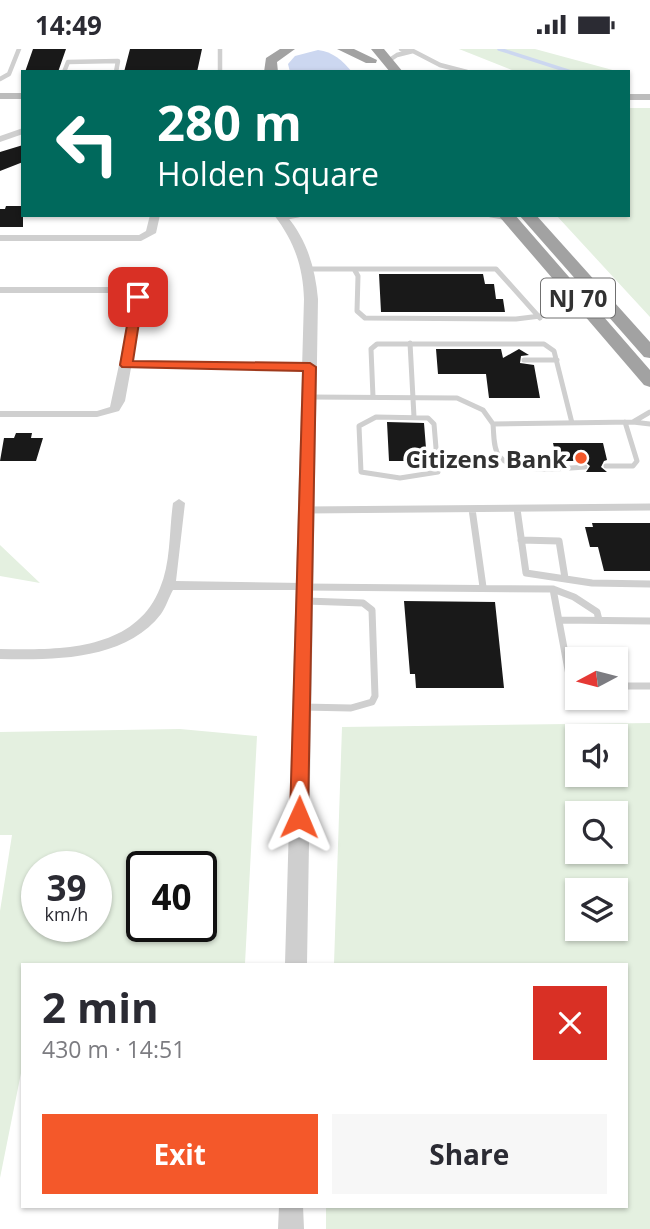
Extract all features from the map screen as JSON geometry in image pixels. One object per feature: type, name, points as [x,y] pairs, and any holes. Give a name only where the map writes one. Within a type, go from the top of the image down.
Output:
[{"type":"highway","points":[[271,70],[271,61],[289,49]]},
{"type":"highway","points":[[343,49],[374,55]]},
{"type":"highway","points":[[361,49],[374,55],[389,68]]},
{"type":"highway","name":"NJ 70","points":[[508,217],[650,380]]},
{"type":"highway","name":"NJ 70","points":[[529,217],[650,353]]},
{"type":"highway","points":[[538,217],[544,233]]},
{"type":"main road","points":[[0,96],[21,96]]},
{"type":"main road","points":[[630,97],[650,97]]},
{"type":"street","points":[[0,139],[21,132]]},
{"type":"street","points":[[0,238],[141,238],[151,233],[155,217]]},
{"type":"street","points":[[281,217],[299,241],[309,269],[310,397],[305,510],[296,963]]},
{"type":"street","points":[[0,290],[117,290],[134,293],[138,301],[119,401],[112,411],[92,414],[0,414]]},
{"type":"street","points":[[126,365],[310,367]]},
{"type":"street","points":[[0,654],[60,654],[105,645],[138,627],[153,614],[168,585],[179,503]]},
{"type":"street","points":[[168,585],[303,594]]},
{"type":"street","points":[[291,1208],[291,1229]]},
{"type":"lane","points":[[0,79],[9,74],[19,49]]},
{"type":"lane","points":[[220,49],[220,70]]},
{"type":"lane","points":[[401,49],[413,51],[440,65],[459,70]]},
{"type":"lane","points":[[389,68],[397,55],[413,51]]},
{"type":"lane","points":[[65,70],[68,62],[118,61],[116,70]]},
{"type":"lane","points":[[309,269],[496,269],[540,318]]},
{"type":"lane","points":[[354,269],[358,276],[357,311],[365,318],[540,318],[589,310]]},
{"type":"lane","points":[[373,397],[372,347],[382,343],[547,345],[553,349],[557,360],[572,423]]},
{"type":"lane","points":[[410,343],[414,417]]},
{"type":"lane","points":[[511,344],[513,352]]},
{"type":"lane","points":[[524,360],[557,360]]},
{"type":"lane","points":[[310,397],[414,397],[468,401],[484,411],[493,424],[498,455],[508,463],[526,467],[585,467]]},
{"type":"lane","points":[[629,422],[650,412]]},
{"type":"lane","points":[[374,417],[414,417],[428,418],[434,424],[438,473],[426,477],[374,477],[361,472],[361,422],[374,417]]},
{"type":"lane","points":[[606,466],[633,466],[637,461],[629,422]]},
{"type":"lane","points":[[493,424],[650,424]]},
{"type":"lane","points":[[305,510],[650,507]]},
{"type":"lane","points":[[472,509],[482,587]]},
{"type":"lane","points":[[517,509],[526,573],[592,583],[650,584]]},
{"type":"lane","points":[[522,540],[559,541],[565,578]]},
{"type":"lane","points":[[303,594],[482,587],[553,589],[586,604],[597,612],[598,620]]},
{"type":"lane","points":[[553,589],[565,653]]},
{"type":"lane","points":[[302,707],[351,708],[372,702],[375,696],[373,610],[363,603],[303,594]]},
{"type":"lane","points":[[559,620],[650,621]]},
{"type":"lane","points":[[628,686],[650,686]]},
{"type":"green space","points":[[459,49],[535,49],[613,70],[512,70]]},
{"type":"green space","points":[[630,108],[650,108],[650,317],[558,217],[630,217]]},
{"type":"green space","points":[[0,545],[40,583],[0,576]]},
{"type":"green space","points":[[650,723],[650,1229],[326,1229],[326,1208],[628,1208],[628,963],[334,963],[342,727],[565,724],[565,787],[628,787],[628,724],[573,724]]},
{"type":"green space","points":[[180,729],[257,736],[245,963],[21,963],[21,1073],[0,1178],[0,911],[12,835],[0,835],[0,732]]},
{"type":"water","points":[[318,50],[337,57],[350,70],[290,70],[288,64],[295,56]]},
{"type":"building","points":[[33,49],[66,49],[59,70],[26,70]]},
{"type":"building","points":[[130,49],[202,49],[197,70],[125,70]]},
{"type":"building","points":[[21,146],[21,163],[0,171],[0,152]]},
{"type":"building","points":[[6,206],[21,206],[23,227],[0,227],[0,209],[5,209]]},
{"type":"building","points":[[379,274],[483,274],[485,284],[494,284],[496,299],[503,299],[505,312],[381,312]]},
{"type":"building","points":[[436,349],[501,349],[503,358],[519,349],[529,355],[521,356],[520,363],[534,365],[540,398],[489,398],[486,374],[438,374]]},
{"type":"building","points":[[387,422],[424,423],[427,461],[389,461]]},
{"type":"building","points":[[16,433],[32,433],[31,438],[43,438],[36,461],[0,461],[4,438],[14,438]]},
{"type":"building","name":"Citizens Bank","points":[[553,443],[603,443],[607,460],[601,467],[607,472],[586,472],[590,466],[584,461],[557,461]]},
{"type":"building","points":[[592,523],[650,523],[650,571],[604,571],[598,547],[590,547],[585,527],[593,527]]},
{"type":"building","points":[[404,601],[495,602],[504,688],[416,688],[415,674],[410,674]]},
{"type":"waterway","points":[[499,49],[565,70]]},
{"type":"place","name":"Citizens Bank","points":[[581,458]]},
{"type":"route","points":[[138,297],[126,365],[310,367],[299,817]]}]
